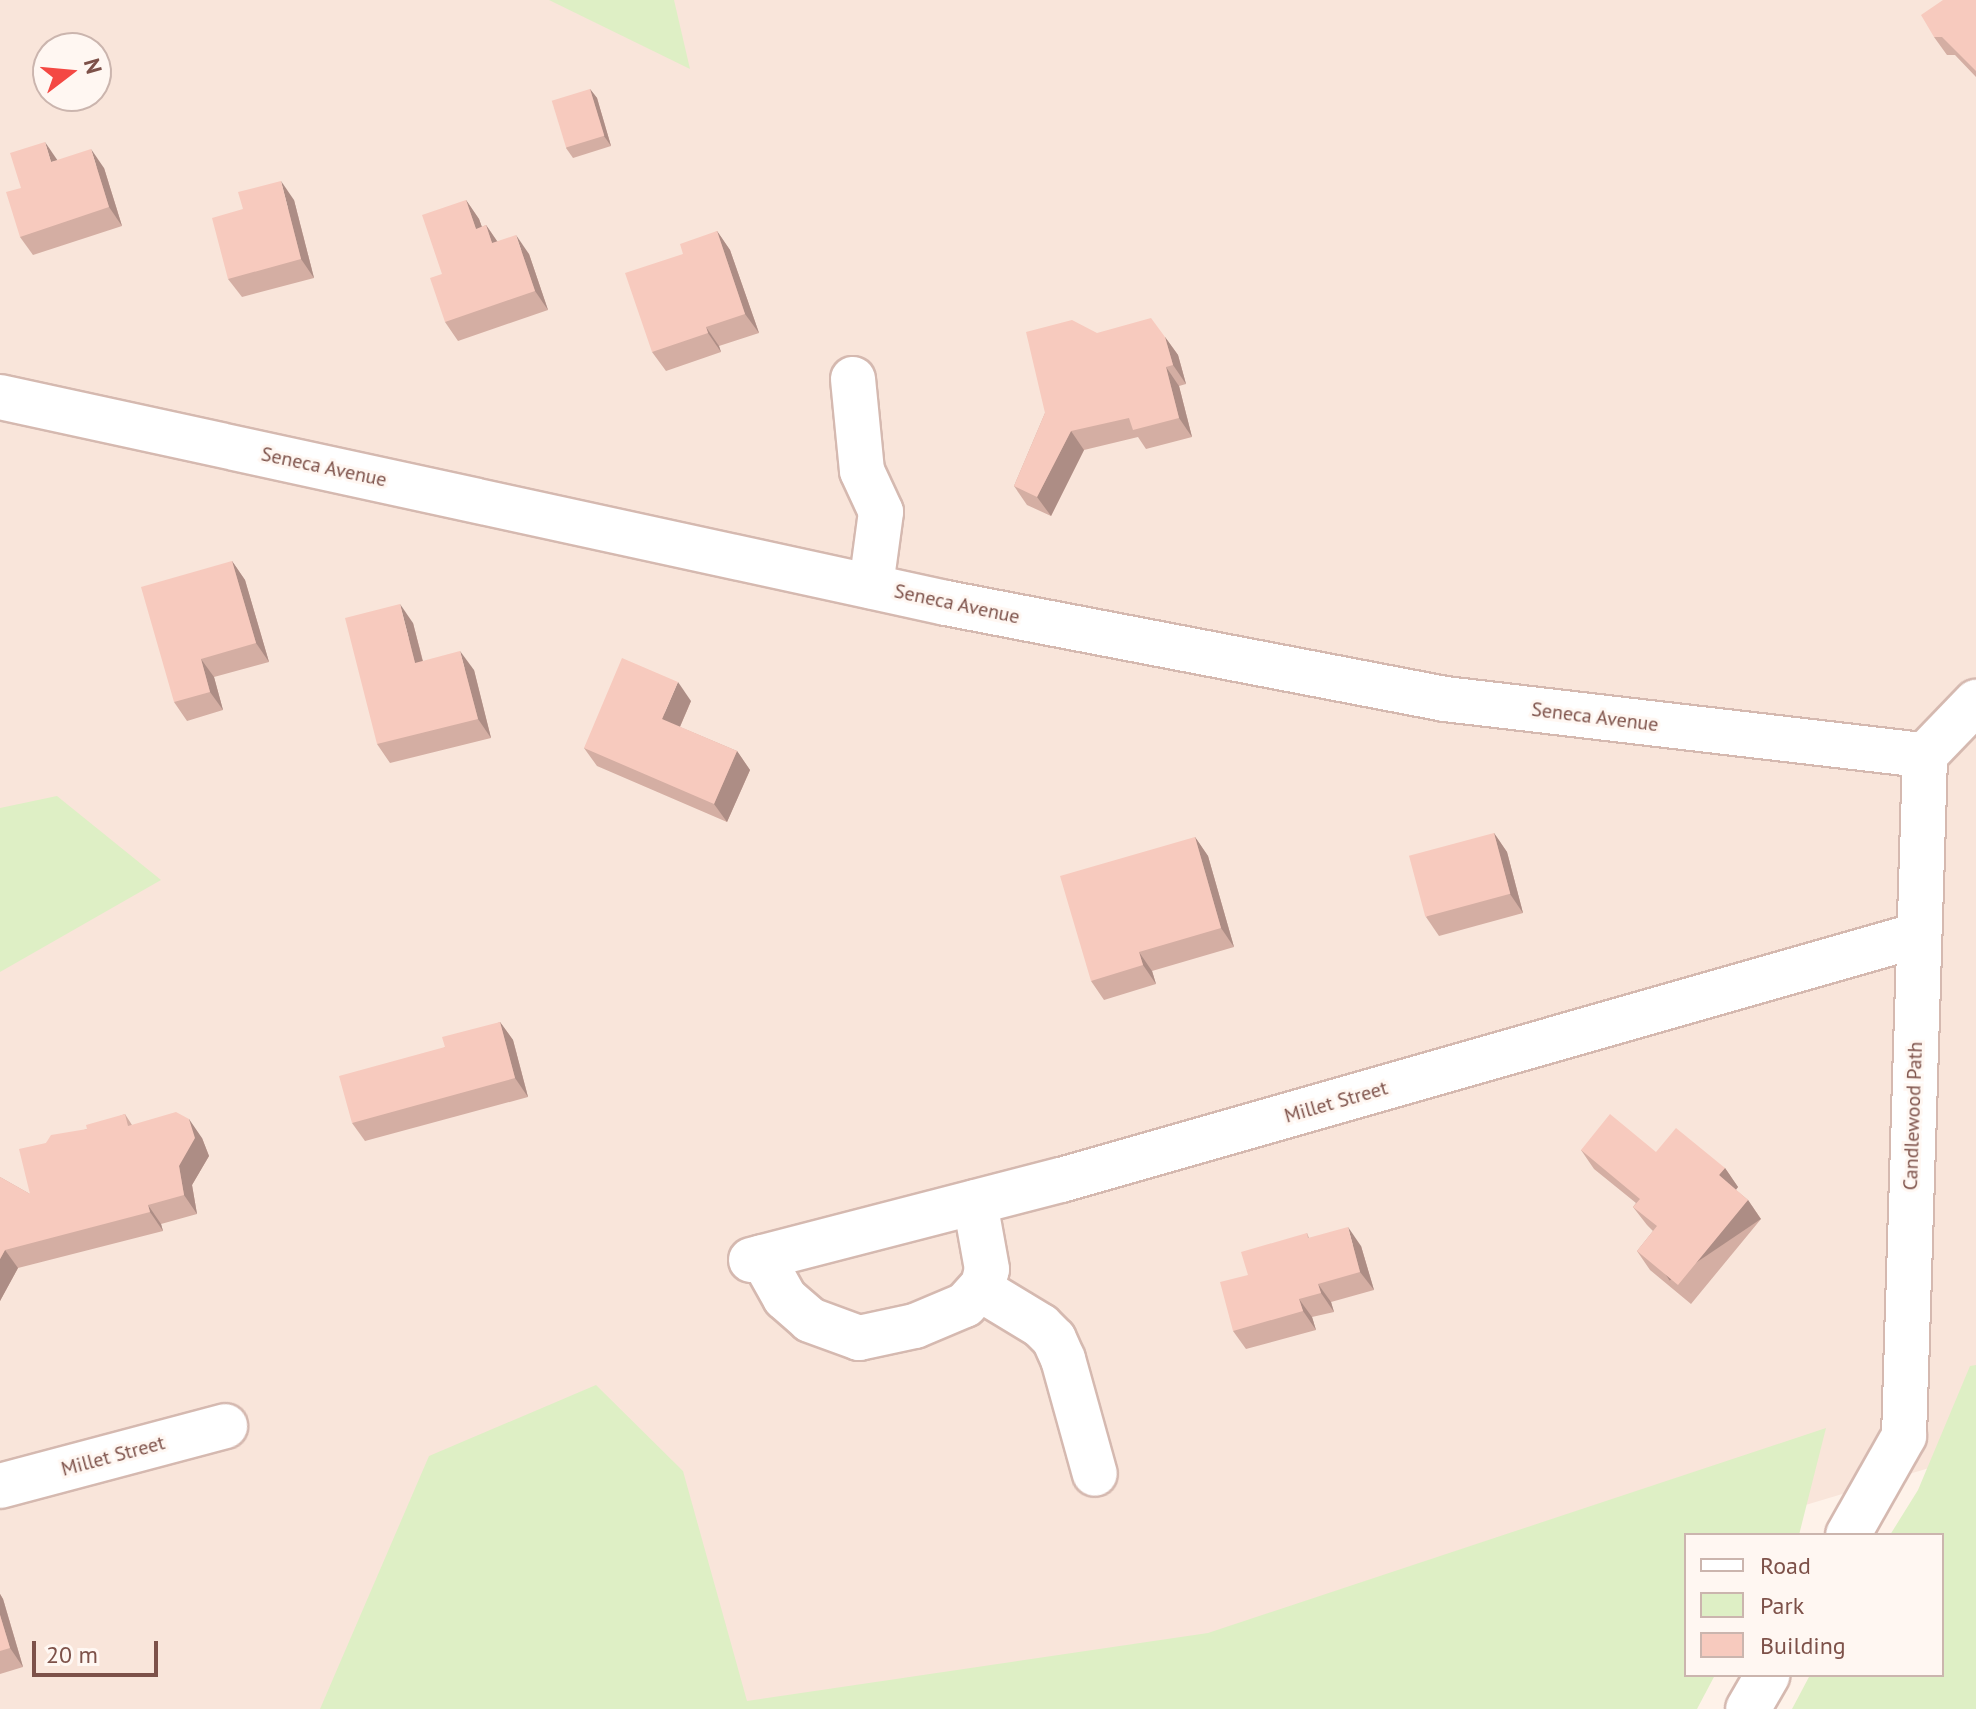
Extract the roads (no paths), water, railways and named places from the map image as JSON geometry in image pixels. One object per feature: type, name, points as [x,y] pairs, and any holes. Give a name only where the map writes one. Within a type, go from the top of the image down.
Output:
[{"type":"street","points":[[853,379],[862,471],[881,512],[871,586]]},
{"type":"street","name":"Seneca Avenue","points":[[0,397],[871,586],[1445,699],[1925,755]]},
{"type":"street","points":[[1925,755],[1976,702]]},
{"type":"street","name":"Candlewood Path","points":[[1849,1533],[1904,1436],[1925,755]]},
{"type":"street","name":"Millet Street","points":[[980,1289],[965,1305],[940,1318],[859,1338],[810,1320],[785,1298],[756,1258],[975,1202],[1918,935]]},
{"type":"street","points":[[975,1202],[987,1269],[980,1289],[1041,1326],[1054,1339],[1063,1359],[1095,1474]]},
{"type":"street","name":"Millet Street","points":[[0,1486],[225,1426]]},
{"type":"street","points":[[1748,1709],[1767,1677]]}]
